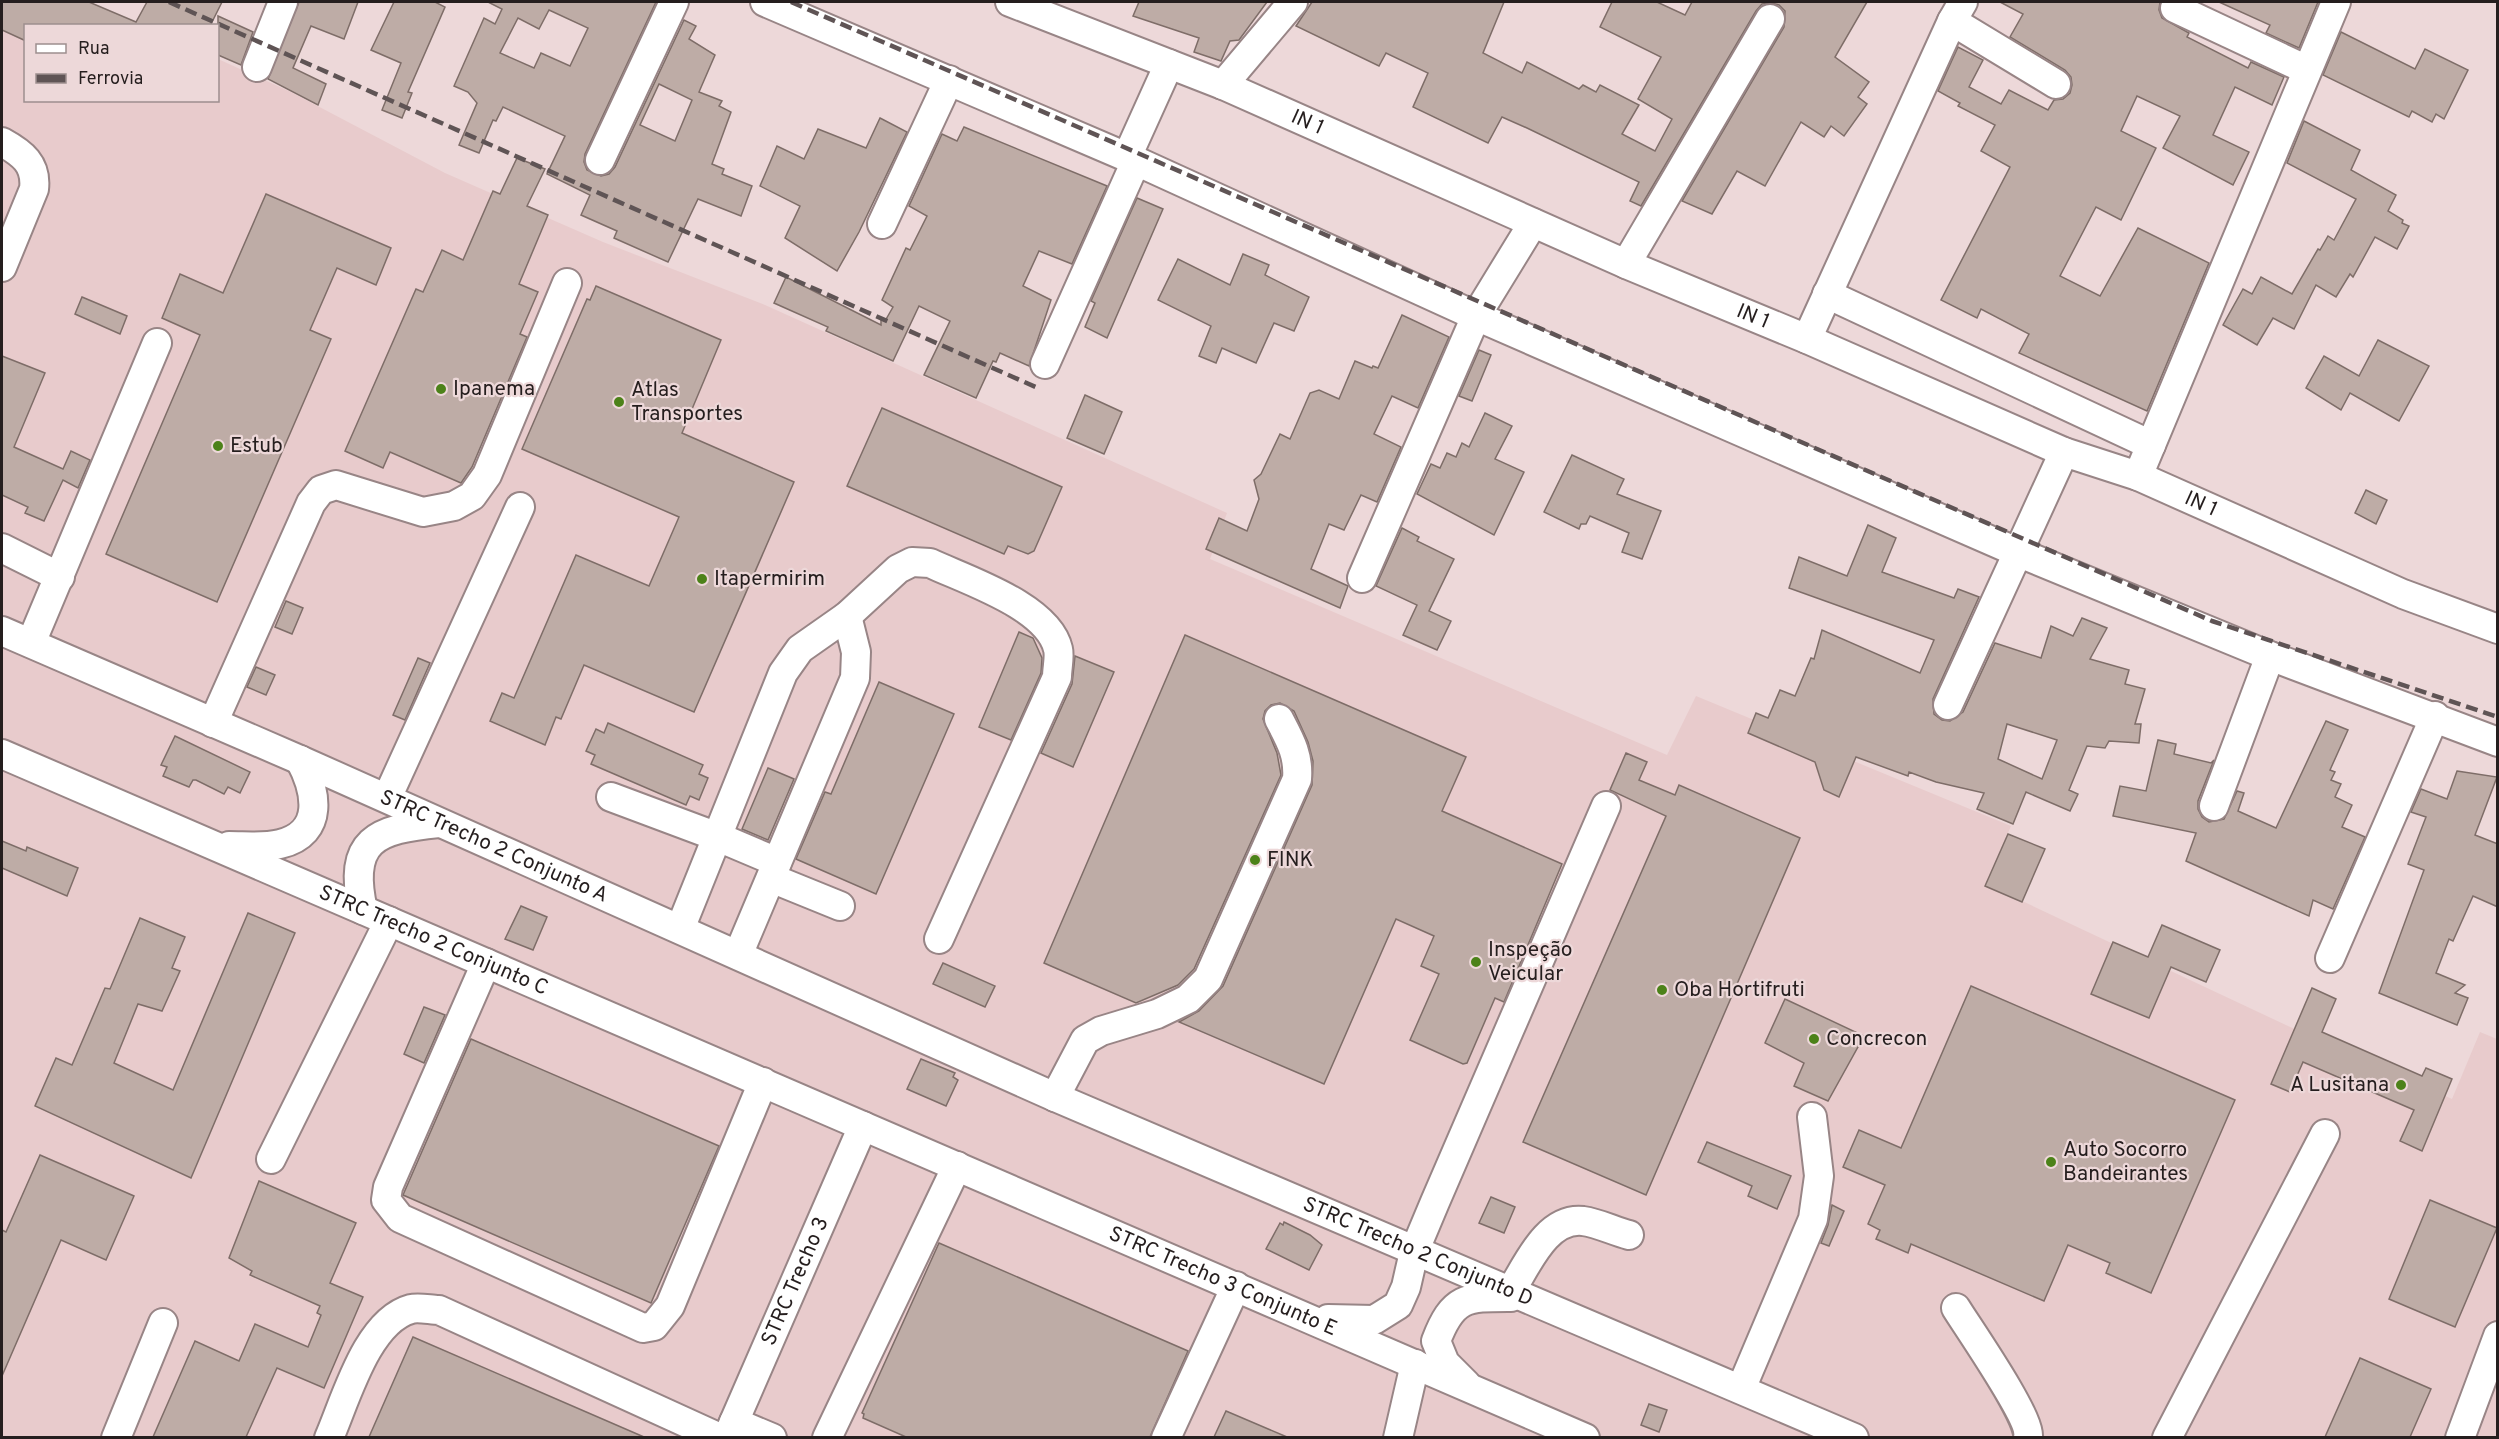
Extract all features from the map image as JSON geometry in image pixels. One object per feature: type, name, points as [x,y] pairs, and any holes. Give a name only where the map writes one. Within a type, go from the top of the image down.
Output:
[{"type":"street","points":[[257,67],[283,2]]},
{"type":"street","points":[[600,160],[674,2]]},
{"type":"street","points":[[765,2],[1131,159],[1476,316],[2017,552],[2270,656],[2498,742]]},
{"type":"street","name":"IN 1","points":[[1010,2],[1223,86],[1626,264],[1807,339],[2064,452],[2138,476],[2403,594],[2498,629]]},
{"type":"street","points":[[1223,86],[1293,2]]},
{"type":"street","points":[[2138,476],[2336,2]]},
{"type":"street","points":[[2175,8],[2307,70]]},
{"type":"street","points":[[1807,339],[1958,11],[2056,84]]},
{"type":"street","points":[[1626,264],[1770,19]]},
{"type":"street","points":[[1045,364],[1169,64]]},
{"type":"street","points":[[882,224],[949,80]]},
{"type":"street","points":[[2,142],[28,161],[35,176],[34,189],[2,267]]},
{"type":"street","points":[[1362,578],[1476,316],[1533,223]]},
{"type":"street","points":[[213,723],[311,503],[321,490],[336,485],[423,512],[453,506],[472,496],[487,475],[567,283]]},
{"type":"street","points":[[1827,294],[2151,445]]},
{"type":"street","points":[[31,644],[157,344]]},
{"type":"street","points":[[1948,705],[2064,452]]},
{"type":"street","points":[[387,798],[520,507]]},
{"type":"street","points":[[2,548],[60,577]]},
{"type":"street","points":[[680,929],[783,673],[800,649],[847,616],[898,569],[912,562],[930,563],[1029,610],[1046,626],[1058,649],[1057,677],[939,939]]},
{"type":"street","points":[[738,955],[855,678],[856,652],[847,616]]},
{"type":"street","name":"STRC Trecho 2 Conjunto A","points":[[2,631],[387,798],[985,1066]]},
{"type":"street","points":[[2214,806],[2270,656]]},
{"type":"street","points":[[2330,958],[2435,717]]},
{"type":"street","points":[[1054,1096],[1085,1040],[1101,1031],[1157,1014],[1188,999],[1208,979],[1297,779],[1298,761],[1293,744],[1278,719]]},
{"type":"street","name":"STRC Trecho 2 Conjunto C","points":[[2,754],[863,1126]]},
{"type":"street","points":[[214,845],[273,845],[291,840],[304,829],[314,812],[314,795],[300,760]]},
{"type":"street","points":[[611,797],[718,837],[840,906]]},
{"type":"street","points":[[1308,1317],[1365,1322],[1383,1317],[1403,1297],[1414,1252],[1606,806]]},
{"type":"street","points":[[363,910],[357,886],[358,865],[369,842],[389,830],[441,822]]},
{"type":"street","points":[[271,1159],[389,921]]},
{"type":"street","points":[[486,963],[388,1187],[386,1200],[400,1218],[643,1328],[654,1326],[662,1320],[670,1306],[763,1082]]},
{"type":"street","name":"STRC Trecho 2 Conjunto D","points":[[985,1066],[1414,1252],[1854,1437]]},
{"type":"street","points":[[1740,1389],[1813,1219],[1820,1176],[1812,1117]]},
{"type":"street","name":"STRC Trecho 3 Conjunto E","points":[[863,1126],[1308,1317],[1576,1436]]},
{"type":"street","name":"STRC Trecho 3","points":[[727,1432],[863,1126]]},
{"type":"street","points":[[2167,1437],[2325,1134]]},
{"type":"street","points":[[827,1437],[957,1166]]},
{"type":"street","points":[[1470,1388],[1445,1364],[1436,1341],[1445,1317],[1465,1300],[1516,1294],[1551,1230],[1565,1222],[1583,1221],[1629,1235]]},
{"type":"street","points":[[1166,1437],[1236,1286]]},
{"type":"street","points":[[329,1437],[371,1342],[389,1320],[412,1308],[439,1310],[727,1432],[772,1437]]},
{"type":"street","points":[[1956,1308],[2021,1412],[2030,1433],[2028,1437]]},
{"type":"street","points":[[116,1437],[163,1323]]},
{"type":"street","points":[[2460,1437],[2498,1336]]},
{"type":"street","points":[[1398,1437],[1415,1365]]},
{"type":"shaded area","points":[[2,2],[88,2],[140,24],[24,24],[24,102],[219,102],[219,59],[291,92],[445,173],[603,242],[765,305],[1227,513],[1210,559],[1667,755],[1696,696],[2011,826],[1986,884],[2288,1026],[2452,1099],[2480,1032],[2497,1039],[2497,1437],[2,1438]]},
{"type":"building","points":[[2,2],[89,2],[136,22],[147,2],[222,2],[211,24],[24,24],[24,40],[2,30]]},
{"type":"building","points":[[299,2],[358,2],[344,39],[311,26],[293,68],[326,84],[318,105],[268,79]]},
{"type":"building","points":[[394,2],[435,2],[445,7],[408,92],[412,93],[402,118],[382,110],[401,63],[371,50]]},
{"type":"building","points":[[488,2],[656,2],[585,154],[584,162],[587,170],[601,176],[609,174],[615,167],[684,20],[696,26],[689,39],[715,55],[699,92],[722,101],[719,106],[731,112],[712,164],[724,169],[722,174],[752,186],[741,216],[698,199],[668,262],[614,238],[617,231],[581,215],[590,195],[547,174],[565,136],[503,107],[496,121],[493,120],[479,153],[459,145],[477,103],[468,92],[454,86],[484,18],[495,24],[502,9]],"holes":[[[549,10],[588,28],[570,66],[541,53],[534,68],[500,53],[518,18],[539,29]],[[659,84],[692,100],[675,141],[640,125]]]},
{"type":"building","points":[[1139,2],[1267,2],[1239,40],[1230,41],[1221,61],[1194,52],[1199,38],[1133,16]]},
{"type":"building","points":[[1312,2],[1504,2],[1483,53],[1522,73],[1527,62],[1579,89],[1583,85],[1596,92],[1600,85],[1639,105],[1622,134],[1655,151],[1672,119],[1638,99],[1661,57],[1600,27],[1612,2],[1657,2],[1685,15],[1692,2],[1867,2],[1835,57],[1869,82],[1858,97],[1867,104],[1844,136],[1831,126],[1824,137],[1801,122],[1765,186],[1737,171],[1712,214],[1682,201],[1784,27],[1785,11],[1779,5],[1762,4],[1641,206],[1630,201],[1639,182],[1502,117],[1488,143],[1413,107],[1428,73],[1386,53],[1379,66],[1296,26]]},
{"type":"building","points":[[2000,2],[2160,2],[2159,10],[2162,18],[2189,33],[2187,37],[2248,68],[2251,62],[2284,77],[2272,105],[2235,87],[2213,135],[2249,152],[2233,185],[2163,148],[2180,116],[2137,96],[2121,131],[2156,148],[2121,220],[2096,207],[2060,276],[2100,296],[2138,228],[2209,263],[2147,411],[2019,353],[2029,334],[1981,309],[1977,318],[1941,300],[2010,167],[1981,151],[1995,125],[1958,106],[1960,103],[1938,91],[1958,47],[1983,60],[1969,87],[2001,104],[2009,90],[2048,110],[2054,100],[2063,99],[2070,93],[2072,85],[2071,77],[2065,70],[2010,37],[2023,14]]},
{"type":"building","points":[[2219,2],[2318,2],[2299,48],[2266,33],[2270,25]]},
{"type":"building","points":[[218,16],[253,32],[241,65],[219,55]]},
{"type":"building","points":[[2341,32],[2415,69],[2425,49],[2468,70],[2444,119],[2436,114],[2432,122],[2412,111],[2409,117],[2323,75]]},
{"type":"building","points":[[880,118],[907,132],[859,232],[837,271],[785,238],[800,206],[760,186],[777,146],[804,159],[818,129],[866,148]]},
{"type":"building","points":[[2304,121],[2360,150],[2351,170],[2396,195],[2388,211],[2409,226],[2397,249],[2375,237],[2353,277],[2350,274],[2336,297],[2316,285],[2294,329],[2273,318],[2257,345],[2223,325],[2243,289],[2252,294],[2261,277],[2292,294],[2328,236],[2334,240],[2356,199],[2287,163]]},
{"type":"building","points":[[964,127],[1107,186],[1072,264],[1039,251],[1023,286],[1051,300],[1029,366],[1000,353],[996,362],[993,361],[976,398],[924,375],[950,321],[919,306],[893,361],[826,331],[828,327],[774,303],[786,277],[881,325],[881,320],[885,321],[893,307],[882,300],[906,248],[910,250],[927,216],[909,206],[942,134],[957,141]]},
{"type":"building","name":"Ipanema","points":[[517,158],[545,169],[527,206],[548,215],[519,284],[538,292],[520,334],[527,337],[472,467],[461,483],[390,452],[383,468],[345,451],[416,289],[423,292],[442,250],[463,260],[493,191],[500,194]]},
{"type":"building","name":"Estub","points":[[266,194],[391,248],[376,285],[337,268],[310,330],[331,339],[217,602],[106,554],[200,335],[162,318],[180,274],[223,293]]},
{"type":"building","points":[[1137,198],[1163,209],[1107,338],[1085,327],[1095,303],[1091,301]]},
{"type":"building","points":[[1243,254],[1269,265],[1265,275],[1309,297],[1294,331],[1274,323],[1256,363],[1222,348],[1216,363],[1199,356],[1211,326],[1158,300],[1178,259],[1230,285]]},
{"type":"building","points":[[596,286],[721,340],[682,433],[794,482],[694,712],[584,665],[561,719],[556,717],[545,745],[490,721],[502,693],[514,698],[576,555],[649,586],[679,517],[522,449],[587,299],[590,300]]},
{"type":"building","points":[[82,297],[127,316],[120,334],[75,314]]},
{"type":"building","points":[[1402,315],[1449,337],[1418,408],[1392,396],[1374,434],[1401,447],[1377,502],[1361,495],[1344,530],[1329,524],[1311,569],[1348,586],[1340,608],[1206,549],[1219,518],[1247,531],[1259,499],[1254,480],[1261,474],[1280,434],[1290,439],[1310,393],[1319,390],[1339,399],[1355,361],[1378,368]]},
{"type":"building","points":[[2378,340],[2429,366],[2399,421],[2350,393],[2341,410],[2306,388],[2324,356],[2359,376]]},
{"type":"building","points":[[1479,350],[1491,355],[1472,401],[1459,396]]},
{"type":"building","points":[[2,356],[45,373],[14,447],[63,469],[71,451],[90,460],[78,488],[63,480],[44,521],[25,513],[28,507],[2,495]]},
{"type":"building","points":[[1085,395],[1122,412],[1104,454],[1067,438]]},
{"type":"building","points":[[882,408],[1062,487],[1034,551],[1028,554],[1008,546],[1004,554],[847,486]]},
{"type":"building","points":[[1485,413],[1512,426],[1495,459],[1524,472],[1494,535],[1417,494],[1431,464],[1440,468],[1447,453],[1456,457],[1462,443],[1469,447]]},
{"type":"building","points":[[1572,455],[1624,479],[1617,494],[1661,511],[1642,559],[1622,552],[1629,533],[1590,516],[1586,524],[1581,524],[1579,529],[1544,512]]},
{"type":"building","points":[[2366,490],[2387,500],[2376,524],[2355,513]]},
{"type":"building","points":[[1868,525],[1896,538],[1882,572],[1954,598],[1958,589],[1979,597],[1933,699],[1934,714],[1942,720],[1950,721],[1963,712],[1995,643],[2041,658],[2051,626],[2073,636],[2082,618],[2107,628],[2090,659],[2129,670],[2125,684],[2145,689],[2135,724],[2141,724],[2139,743],[2109,741],[2105,748],[2087,746],[2069,790],[2078,794],[2070,811],[2026,792],[2013,824],[1977,809],[1984,793],[1936,782],[1909,772],[1908,776],[1856,757],[1839,797],[1824,790],[1815,762],[1748,733],[1756,713],[1768,718],[1780,690],[1795,696],[1811,658],[1814,659],[1822,630],[1920,673],[1934,640],[1789,588],[1799,557],[1847,576]],"holes":[[[2007,724],[2057,740],[2042,779],[1998,759]]]},
{"type":"building","points":[[1402,528],[1419,537],[1417,541],[1454,559],[1429,611],[1451,621],[1437,650],[1403,635],[1417,605],[1376,586]]},
{"type":"building","points":[[286,601],[303,608],[292,634],[275,627]]},
{"type":"building","points":[[1019,632],[1033,638],[1042,658],[1041,673],[1011,740],[979,727]]},
{"type":"building","name":"FINK","points":[[1185,635],[1466,757],[1442,811],[1562,864],[1504,1002],[1495,998],[1467,1063],[1463,1064],[1410,1040],[1439,974],[1421,966],[1434,936],[1396,919],[1324,1084],[1179,1022],[1199,1011],[1223,986],[1312,785],[1313,761],[1308,742],[1294,711],[1280,703],[1271,705],[1265,711],[1263,719],[1277,753],[1281,775],[1194,969],[1178,985],[1136,1003],[1044,963]]},
{"type":"building","points":[[1075,656],[1114,672],[1073,767],[1041,753],[1072,684]]},
{"type":"building","points":[[418,658],[430,663],[405,720],[393,715]]},
{"type":"building","points":[[256,667],[275,675],[266,695],[247,687]]},
{"type":"building","points":[[879,682],[954,714],[876,894],[796,859],[825,792],[831,794]]},
{"type":"building","points":[[2326,721],[2348,730],[2330,770],[2335,772],[2331,780],[2341,784],[2335,797],[2352,805],[2342,827],[2365,837],[2333,909],[2313,900],[2309,916],[2186,861],[2196,833],[2113,816],[2120,786],[2146,791],[2158,740],[2176,744],[2174,754],[2211,763],[2214,760],[2198,801],[2198,809],[2202,817],[2209,822],[2224,819],[2237,791],[2244,793],[2238,811],[2276,828]]},
{"type":"building","points":[[608,723],[703,765],[699,774],[708,778],[699,800],[690,796],[686,805],[591,764],[595,755],[586,751],[596,729],[604,733]]},
{"type":"building","points":[[175,736],[250,772],[240,793],[228,787],[224,794],[196,780],[193,780],[189,787],[163,776],[167,767],[161,765]]},
{"type":"building","name":"Oba Hortifruti","points":[[1626,753],[1647,762],[1639,780],[1675,795],[1679,785],[1800,838],[1646,1195],[1523,1142],[1666,816],[1610,790]]},
{"type":"building","points":[[768,768],[794,779],[768,840],[742,829]]},
{"type":"building","points":[[2457,771],[2497,777],[2475,835],[2498,844],[2498,907],[2473,896],[2453,941],[2449,939],[2436,973],[2465,985],[2455,993],[2468,998],[2457,1025],[2379,993],[2424,870],[2408,864],[2426,817],[2411,812],[2421,789],[2447,799]]},
{"type":"building","points":[[2008,834],[2045,849],[2022,902],[1985,886]]},
{"type":"building","points":[[2,841],[26,851],[27,847],[78,868],[67,896],[2,868]]},
{"type":"building","points":[[521,906],[547,917],[533,950],[505,939]]},
{"type":"building","points":[[248,913],[295,933],[191,1178],[35,1106],[56,1058],[72,1065],[105,988],[110,989],[140,918],[185,937],[172,968],[180,971],[162,1011],[138,1004],[114,1063],[173,1090]]},
{"type":"building","points":[[2162,925],[2220,950],[2206,982],[2171,967],[2149,1018],[2091,994],[2113,942],[2148,957]]},
{"type":"building","points":[[943,963],[995,986],[985,1007],[933,984]]},
{"type":"building","name":"Auto Socorro Bandeirantes","points":[[1971,986],[2235,1100],[2151,1293],[2106,1273],[2110,1263],[2068,1245],[2044,1301],[1911,1244],[1908,1253],[1876,1239],[1880,1230],[1868,1224],[1885,1185],[1843,1167],[1859,1130],[1901,1148]]},
{"type":"building","name":"A Lusitana","points":[[2312,988],[2336,999],[2322,1032],[2422,1076],[2426,1068],[2452,1079],[2422,1151],[2400,1141],[2414,1110],[2303,1062],[2290,1092],[2271,1084]]},
{"type":"building","name":"Concrecon","points":[[1785,999],[1864,1036],[1828,1101],[1794,1086],[1804,1063],[1765,1043]]},
{"type":"building","points":[[424,1007],[445,1015],[424,1063],[404,1054]]},
{"type":"building","points":[[471,1039],[719,1146],[651,1303],[403,1195]]},
{"type":"building","points":[[921,1059],[955,1073],[953,1077],[958,1080],[946,1106],[907,1089]]},
{"type":"building","points":[[1707,1142],[1791,1176],[1777,1209],[1748,1196],[1752,1186],[1698,1162]]},
{"type":"building","points":[[40,1155],[134,1196],[106,1260],[61,1240],[2,1376],[2,1230],[6,1232]]},
{"type":"building","points":[[259,1181],[356,1223],[330,1283],[363,1297],[324,1388],[277,1368],[246,1437],[153,1437],[195,1341],[239,1361],[255,1324],[308,1347],[321,1315],[317,1313],[320,1306],[250,1275],[252,1271],[229,1258]]},
{"type":"building","points":[[1491,1197],[1515,1207],[1504,1233],[1479,1223]]},
{"type":"building","points":[[2430,1200],[2497,1228],[2455,1327],[2389,1299]]},
{"type":"building","points":[[1832,1205],[1844,1211],[1829,1246],[1821,1243]]},
{"type":"building","points":[[1284,1222],[1310,1235],[1322,1245],[1309,1270],[1266,1249],[1280,1223],[1283,1225]]},
{"type":"building","points":[[939,1243],[1188,1351],[1150,1437],[906,1437],[863,1418],[862,1413]]},
{"type":"building","points":[[413,1337],[644,1437],[369,1437]]},
{"type":"building","points":[[2360,1358],[2431,1389],[2410,1437],[2325,1437]]},
{"type":"building","points":[[1649,1404],[1667,1410],[1659,1432],[1641,1425]]},
{"type":"building","points":[[1226,1411],[1287,1437],[1214,1437]]},
{"type":"railway","points":[[169,2],[219,24]]},
{"type":"railway","points":[[791,2],[2212,621],[2498,717]]},
{"type":"railway","points":[[219,24],[1040,389]]},
{"type":"place","name":"Ipanema","points":[[441,389]]},
{"type":"place","name":"Atlas Transportes","points":[[619,402]]},
{"type":"place","name":"Estub","points":[[218,446]]},
{"type":"place","name":"Itapermirim","points":[[702,579]]},
{"type":"place","name":"FINK","points":[[1255,860]]},
{"type":"place","name":"Inspeção Veicular","points":[[1476,962]]},
{"type":"place","name":"Oba Hortifruti","points":[[1662,990]]},
{"type":"place","name":"Concrecon","points":[[1814,1039]]},
{"type":"place","name":"A Lusitana","points":[[2401,1085]]},
{"type":"place","name":"Auto Socorro Bandeirantes","points":[[2051,1162]]}]
